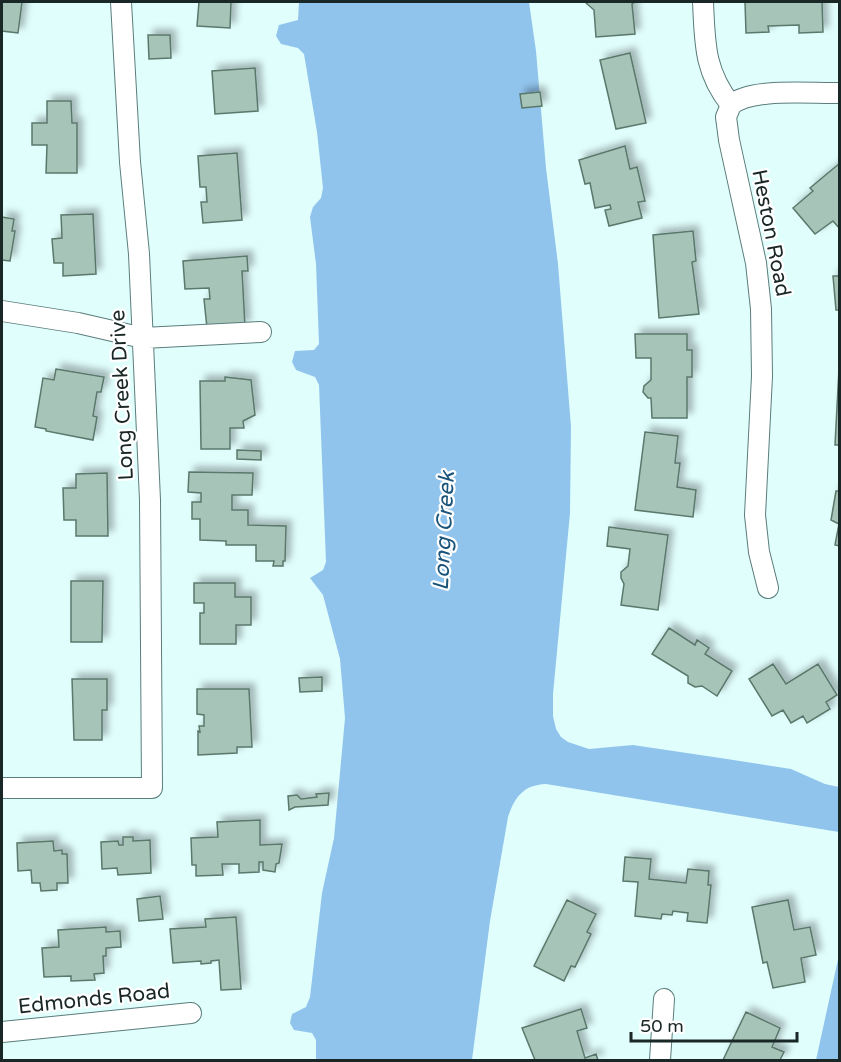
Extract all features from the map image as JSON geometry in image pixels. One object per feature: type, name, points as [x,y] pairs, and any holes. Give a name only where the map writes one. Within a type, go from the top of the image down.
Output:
[{"type":"street","name":"Long Creek Drive","points":[[2,788],[152,788],[150,500],[139,254],[130,162],[121,2]]},
{"type":"street","points":[[703,2],[705,48],[710,70],[731,105],[746,97],[765,94],[840,93]]},
{"type":"street","name":"Heston Road","points":[[731,105],[726,117],[729,140],[756,263],[761,309],[762,376],[755,515],[759,552],[768,588]]},
{"type":"street","points":[[2,311],[78,322],[143,338],[261,332]]},
{"type":"street","points":[[660,1060],[664,999]]},
{"type":"street","name":"Edmonds Road","points":[[2,1032],[191,1013]]},
{"type":"water","name":"Long Creek","points":[[299,2],[529,2],[558,264],[571,427],[570,513],[553,694],[553,716],[556,729],[561,737],[568,742],[589,749],[633,745],[791,769],[825,784],[839,787],[839,832],[546,784],[531,787],[521,793],[508,817],[490,921],[472,1060],[316,1060],[316,1040],[312,1033],[294,1030],[290,1023],[292,1014],[306,1007],[310,997],[322,893],[334,838],[345,718],[340,659],[323,595],[310,578],[323,570],[326,562],[319,385],[315,377],[296,370],[292,362],[295,351],[314,350],[319,344],[316,264],[310,217],[313,207],[321,198],[323,188],[317,132],[304,54],[298,48],[281,44],[276,36],[279,25],[298,20]]},
{"type":"water","points":[[839,955],[839,1060],[816,1060]]},
{"type":"building","points":[[2,2],[22,2],[18,33],[2,31]]},
{"type":"building","points":[[199,2],[231,2],[230,28],[197,26]]},
{"type":"building","points":[[585,2],[635,2],[632,4],[635,34],[596,37],[594,10]]},
{"type":"building","points":[[745,2],[822,2],[823,32],[799,33],[799,25],[768,26],[769,32],[746,33]]},
{"type":"building","points":[[148,35],[170,35],[171,58],[149,59]]},
{"type":"building","points":[[630,53],[646,123],[616,129],[600,60]]},
{"type":"building","points":[[255,68],[258,111],[215,114],[212,71]]},
{"type":"building","points":[[540,92],[542,106],[522,108],[520,94]]},
{"type":"building","points":[[47,101],[71,101],[72,123],[77,123],[77,173],[46,173],[47,145],[32,145],[32,123],[47,123]]},
{"type":"building","points":[[625,146],[630,169],[637,167],[645,201],[638,202],[642,218],[609,226],[605,210],[611,209],[610,205],[595,208],[590,183],[585,184],[579,160]]},
{"type":"building","points":[[237,153],[242,220],[203,223],[201,202],[207,202],[206,187],[200,187],[198,156]]},
{"type":"building","points":[[840,163],[840,229],[833,221],[815,234],[793,208],[813,191],[810,188]]},
{"type":"building","points":[[93,214],[96,274],[63,276],[63,263],[54,263],[52,239],[62,238],[61,215]]},
{"type":"building","points":[[2,217],[14,219],[12,231],[15,231],[10,261],[2,260]]},
{"type":"building","points":[[693,231],[696,261],[692,262],[699,314],[659,318],[653,235]]},
{"type":"building","points":[[247,256],[248,271],[242,271],[245,326],[207,328],[204,299],[210,299],[209,288],[185,289],[183,261]]},
{"type":"building","points":[[833,276],[840,276],[840,310],[836,310]]},
{"type":"building","points":[[635,334],[687,334],[687,350],[692,350],[692,377],[687,377],[687,418],[652,418],[651,398],[643,392],[644,386],[651,380],[651,358],[636,358]]},
{"type":"building","points":[[56,369],[104,377],[101,392],[97,392],[93,416],[97,417],[93,440],[35,427],[43,378],[54,380]]},
{"type":"building","points":[[839,369],[840,445],[835,445]]},
{"type":"building","points":[[225,377],[251,380],[255,415],[243,421],[244,428],[230,428],[230,449],[201,449],[200,381],[225,381]]},
{"type":"building","points":[[645,432],[678,436],[675,463],[680,463],[677,487],[696,490],[693,517],[635,510]]},
{"type":"building","points":[[237,450],[261,451],[261,460],[237,459]]},
{"type":"building","points":[[189,472],[253,473],[252,495],[232,495],[232,510],[248,510],[248,525],[286,526],[283,566],[273,566],[274,561],[256,561],[256,545],[226,545],[226,541],[200,540],[200,519],[192,519],[192,502],[201,502],[201,493],[188,492]]},
{"type":"building","points":[[107,473],[108,536],[76,536],[76,520],[64,520],[63,488],[76,488],[76,474]]},
{"type":"building","points":[[836,491],[840,491],[840,546],[835,545],[839,524],[831,520]]},
{"type":"building","points":[[609,527],[668,535],[658,610],[621,605],[624,584],[621,572],[628,566],[630,549],[607,546]]},
{"type":"building","points":[[71,581],[103,581],[102,642],[71,642]]},
{"type":"building","points":[[194,583],[235,583],[235,597],[251,597],[251,625],[236,625],[236,644],[200,644],[200,613],[204,613],[204,603],[194,603]]},
{"type":"building","points":[[669,628],[695,645],[697,640],[709,648],[705,654],[732,671],[717,696],[702,686],[695,687],[688,683],[688,676],[652,654]]},
{"type":"building","points":[[773,664],[786,684],[818,664],[837,695],[826,702],[830,709],[807,723],[803,716],[791,723],[783,710],[772,716],[749,679]]},
{"type":"building","points":[[322,677],[322,691],[300,692],[299,678]]},
{"type":"building","points":[[72,679],[107,679],[107,710],[102,710],[102,740],[74,740]]},
{"type":"building","points":[[197,689],[249,689],[252,747],[237,747],[237,753],[198,755],[198,731],[200,732],[199,726],[204,726],[204,715],[197,714]]},
{"type":"building","points":[[329,793],[328,805],[295,807],[289,810],[288,796],[297,795],[301,799]]},
{"type":"building","points":[[260,820],[260,845],[282,844],[275,872],[263,870],[263,862],[259,862],[259,872],[239,873],[239,864],[222,864],[223,875],[196,876],[196,865],[192,865],[191,838],[218,837],[217,822]]},
{"type":"building","points":[[123,837],[133,837],[133,841],[150,840],[151,873],[118,875],[117,868],[102,869],[101,842],[118,841],[119,845],[123,845]]},
{"type":"building","points":[[53,841],[54,851],[62,850],[62,854],[67,854],[68,883],[57,883],[57,890],[41,891],[40,883],[32,883],[31,870],[18,871],[17,843]]},
{"type":"building","points":[[625,857],[651,859],[649,879],[686,883],[688,869],[709,871],[708,885],[711,885],[707,923],[687,921],[688,913],[673,911],[672,915],[662,914],[661,919],[635,916],[638,882],[623,881]]},
{"type":"building","points":[[160,896],[163,919],[139,921],[137,899]]},
{"type":"building","points":[[567,900],[596,914],[587,932],[591,934],[575,967],[571,966],[564,981],[534,966]]},
{"type":"building","points":[[788,900],[794,930],[810,927],[816,955],[801,958],[805,982],[773,988],[767,962],[763,963],[752,907]]},
{"type":"building","points":[[236,917],[241,989],[221,990],[219,960],[201,964],[201,961],[173,963],[170,929],[206,927],[205,919]]},
{"type":"building","points":[[106,927],[106,932],[120,931],[121,947],[106,948],[106,956],[103,956],[104,973],[94,974],[95,980],[71,981],[71,976],[44,977],[42,948],[59,947],[58,930]]},
{"type":"building","points":[[581,1009],[587,1028],[577,1031],[585,1058],[596,1054],[598,1060],[535,1060],[522,1028]]},
{"type":"building","points":[[746,1012],[780,1028],[772,1047],[784,1052],[780,1060],[723,1060]]}]
